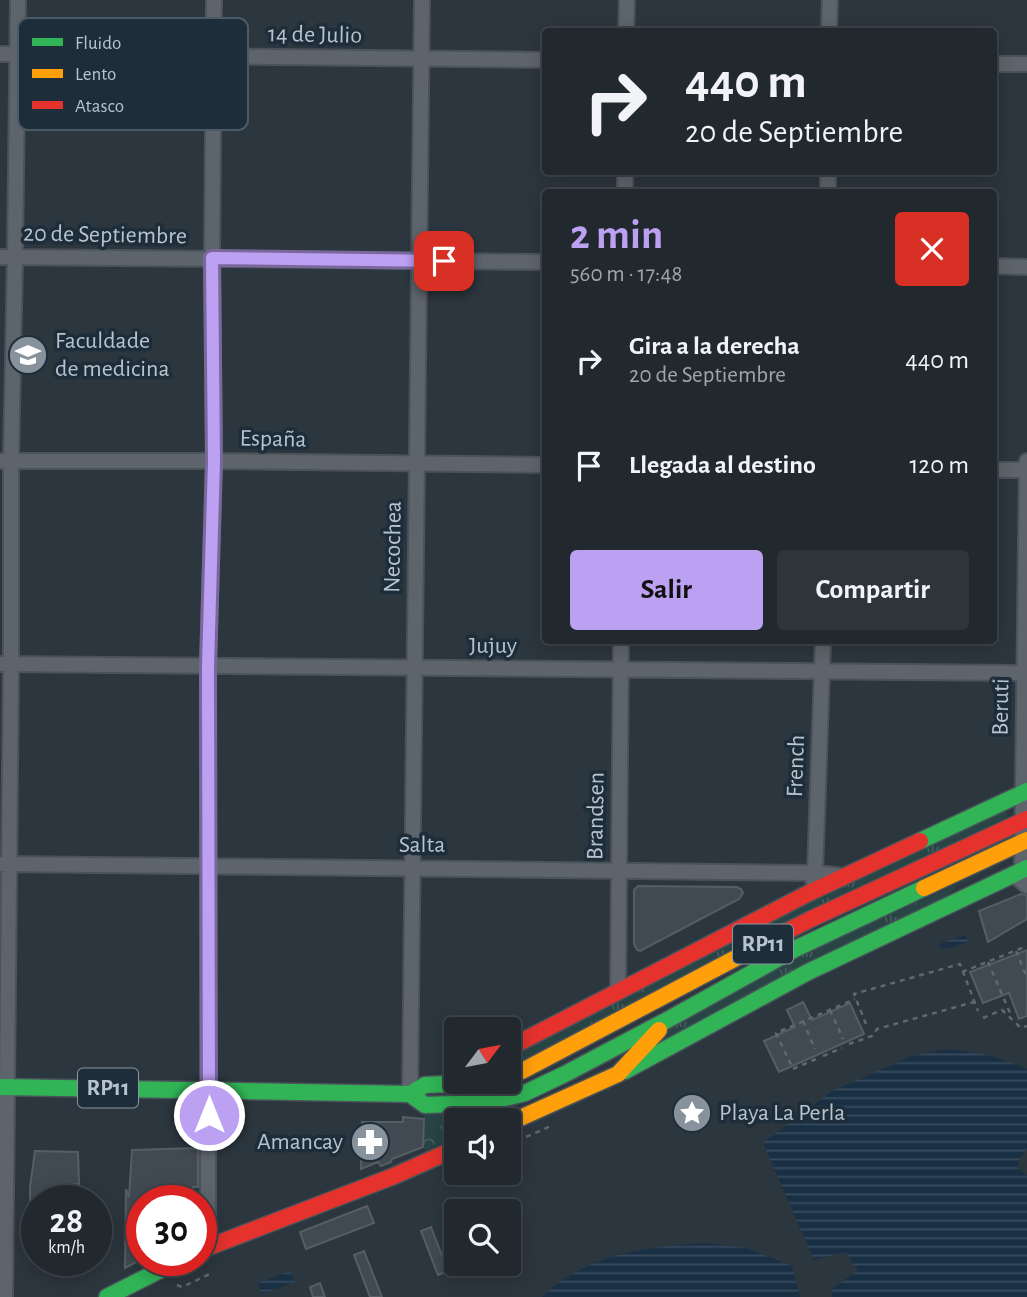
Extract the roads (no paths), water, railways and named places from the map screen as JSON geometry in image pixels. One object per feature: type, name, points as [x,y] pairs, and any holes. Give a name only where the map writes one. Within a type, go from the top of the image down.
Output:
[{"type":"main road","points":[[522,1041],[809,893],[1025,792]]},
{"type":"main road","name":"RP11","points":[[522,1071],[809,920],[1025,820]]},
{"type":"main road","name":"RP11","points":[[410,1094],[425,1105],[466,1105],[500,1101],[525,1093],[795,949],[1025,842]]},
{"type":"main road","points":[[521,1117],[618,1074],[808,972],[1023,875]]},
{"type":"main road","points":[[618,1074],[671,1017]]},
{"type":"main road","points":[[439,1085],[444,1082]]},
{"type":"main road","name":"RP11","points":[[3,1087],[410,1094],[425,1085],[444,1085]]},
{"type":"main road","points":[[466,1105],[480,1108]]},
{"type":"main road","points":[[217,1243],[394,1176],[444,1154]]},
{"type":"main road","points":[[107,1297],[148,1276]]},
{"type":"street","points":[[5,1297],[5,461],[15,257],[18,0]]},
{"type":"street","points":[[214,0],[214,18]]},
{"type":"street","name":"Necochea","points":[[410,1094],[422,0]]},
{"type":"street","points":[[626,28],[627,0]]},
{"type":"street","points":[[829,28],[830,0]]},
{"type":"street","name":"14 de Julio","points":[[0,54],[18,55]]},
{"type":"street","name":"14 de Julio","points":[[248,57],[542,60]]},
{"type":"street","points":[[997,64],[1027,64]]},
{"type":"street","points":[[207,1185],[209,1089],[208,666],[214,461],[213,130]]},
{"type":"street","name":"20 de Septiembre","points":[[0,257],[542,262]]},
{"type":"street","points":[[997,267],[1027,267]]},
{"type":"street","name":"España","points":[[5,461],[542,465]]},
{"type":"street","name":"Beruti","points":[[1023,875],[1027,461]]},
{"type":"street","points":[[997,470],[1027,470]]},
{"type":"street","name":"Brandsen","points":[[618,992],[621,644]]},
{"type":"street","name":"French","points":[[809,893],[815,873],[823,644]]},
{"type":"street","name":"Jujuy","points":[[6,664],[1025,673]]},
{"type":"street","name":"Salta","points":[[5,864],[619,870],[815,873],[844,876]]},
{"type":"water","points":[[965,935],[968,942],[941,949],[939,944]]},
{"type":"water","points":[[948,1049],[1008,1061],[1027,1069],[1027,1149],[1018,1161],[1019,1169],[1027,1175],[1027,1297],[832,1297],[832,1289],[858,1270],[845,1252],[814,1260],[763,1143],[832,1091],[912,1056]]},
{"type":"water","points":[[705,1243],[746,1248],[792,1266],[800,1297],[542,1297],[577,1271],[618,1255]]},
{"type":"water","points":[[291,1271],[295,1282],[262,1294],[258,1283]]},
{"type":"place","name":"Faculdade de medicina","points":[[28,355]]},
{"type":"place","name":"Playa La Perla","points":[[692,1113]]},
{"type":"place","name":"Amancay","points":[[370,1142]]}]
